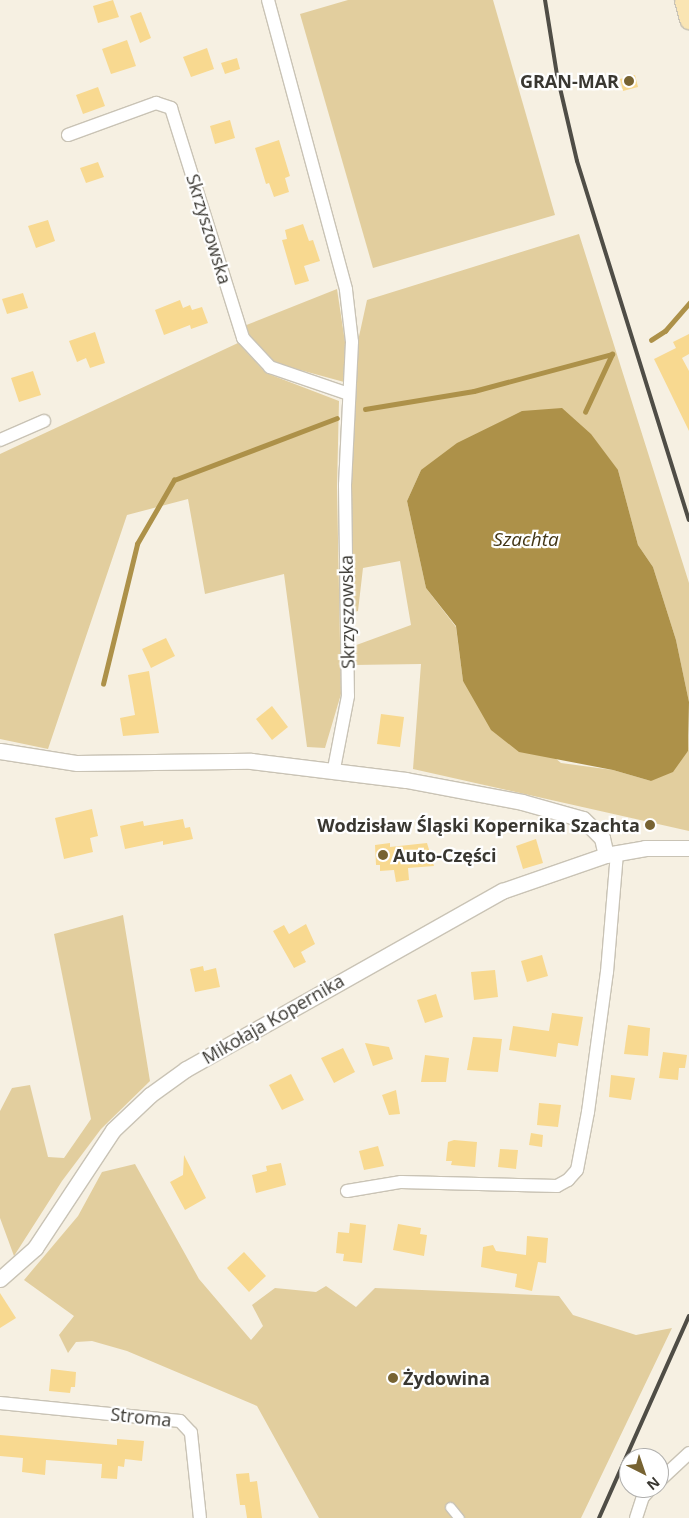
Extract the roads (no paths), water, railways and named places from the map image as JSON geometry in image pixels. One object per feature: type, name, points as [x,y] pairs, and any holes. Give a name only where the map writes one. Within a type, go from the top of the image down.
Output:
[{"type":"main road","points":[[684,0],[689,19]]},
{"type":"street","name":"Skrzyszowska","points":[[268,0],[346,290],[352,342],[345,485],[348,696],[334,769]]},
{"type":"street","name":"Skrzyszowska","points":[[68,135],[156,102],[171,108],[243,338],[270,367],[349,394]]},
{"type":"street","points":[[0,440],[44,421]]},
{"type":"street","points":[[0,750],[77,763],[251,761],[334,769],[522,802],[583,819],[602,838],[611,854],[607,972],[588,1112],[577,1170],[568,1180],[557,1186],[401,1182],[347,1191]]},
{"type":"street","name":"Mikołaja Kopernika","points":[[0,1279],[22,1263],[43,1237],[104,1141],[122,1122],[186,1069],[469,908],[517,885],[611,854],[689,848]]},
{"type":"street","name":"Stroma","points":[[0,1404],[180,1421],[191,1433],[200,1518]]},
{"type":"street","points":[[669,1472],[689,1453]]},
{"type":"street","points":[[636,1518],[643,1498]]},
{"type":"street","points":[[450,1507],[459,1518]]},
{"type":"water","name":"Szachta","points":[[562,408],[591,434],[618,470],[638,545],[653,567],[676,640],[689,702],[688,751],[673,772],[651,781],[613,770],[519,752],[491,730],[463,681],[456,626],[426,588],[407,501],[421,470],[457,443],[522,411]]},
{"type":"waterway","points":[[651,340],[665,331],[689,303]]},
{"type":"waterway","points":[[365,409],[474,391],[612,354]]},
{"type":"waterway","points":[[585,412],[612,354]]},
{"type":"waterway","points":[[103,684],[137,544],[174,480],[337,418]]},
{"type":"railway","points":[[545,0],[557,75],[577,161],[689,520]]},
{"type":"railway","points":[[599,1518],[689,1316]]},
{"type":"place","name":"GRAN-MAR","points":[[629,81]]},
{"type":"place","name":"Wodzisław Śląski Kopernika Szachta","points":[[650,825]]},
{"type":"place","name":"Auto-Części","points":[[383,855]]},
{"type":"place","name":"Żydowina","points":[[393,1378]]}]
